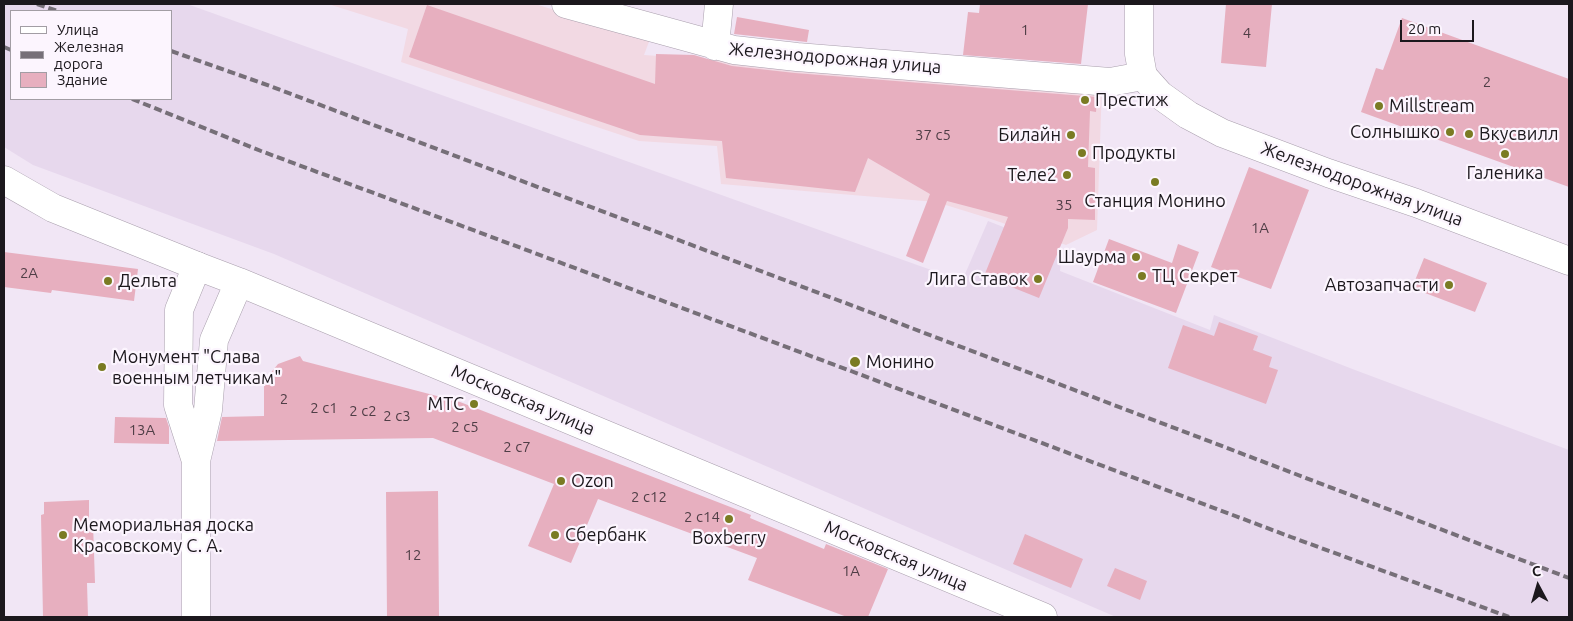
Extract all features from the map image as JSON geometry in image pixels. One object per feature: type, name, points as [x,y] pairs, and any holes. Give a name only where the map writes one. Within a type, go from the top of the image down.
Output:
[{"type":"street","name":"Железнодорожная улица","points":[[566,4],[734,50],[797,58],[1152,86],[1188,115],[1222,133],[1569,261]]},
{"type":"street","points":[[715,46],[719,4]]},
{"type":"street","points":[[1139,4],[1139,54],[1152,86]]},
{"type":"street","name":"Московская улица","points":[[4,180],[53,208],[239,282],[1043,617]]},
{"type":"street","points":[[196,462],[178,405],[179,310],[197,266]]},
{"type":"street","points":[[196,617],[196,462],[208,410],[214,340],[239,282]]},
{"type":"shaded area","points":[[4,4],[187,4],[962,281],[988,221],[1062,250],[1060,271],[1210,330],[1214,315],[1569,450],[1569,617],[1116,617],[274,254],[33,165],[4,147]]},
{"type":"shaded area","points":[[328,4],[535,4],[650,39],[644,55],[1102,85],[1097,230],[1066,245],[936,202],[721,184],[717,146],[639,141],[401,62],[408,29]]},
{"type":"building","points":[[980,4],[1088,4],[1081,64],[963,55],[968,12],[979,13]]},
{"type":"building","points":[[1226,4],[1272,4],[1266,67],[1221,63]]},
{"type":"building","points":[[427,5],[655,84],[656,54],[694,55],[732,66],[795,73],[1097,97],[1096,112],[1090,111],[1088,167],[1095,168],[1095,220],[1068,219],[1068,228],[1039,298],[984,276],[1008,217],[947,201],[923,263],[906,256],[930,194],[868,158],[855,192],[726,178],[722,141],[640,135],[409,57]]},
{"type":"building","points":[[737,17],[809,30],[807,42],[734,34]]},
{"type":"building","points":[[1402,18],[1569,79],[1569,187],[1361,112],[1376,68],[1383,70]]},
{"type":"building","points":[[1249,167],[1309,190],[1271,289],[1211,267]]},
{"type":"building","name":"ТЦ Секрет","points":[[1109,239],[1172,263],[1178,244],[1199,252],[1176,313],[1093,282]]},
{"type":"building","points":[[4,252],[138,269],[134,301],[52,290],[51,293],[4,287]]},
{"type":"building","name":"Автозапчасти","points":[[1424,258],[1487,283],[1475,312],[1412,288]]},
{"type":"building","points":[[1219,322],[1258,336],[1253,350],[1272,357],[1269,367],[1278,370],[1266,404],[1168,368],[1183,325],[1214,336]]},
{"type":"building","points":[[300,356],[303,361],[460,402],[751,515],[750,518],[824,549],[826,544],[888,569],[868,617],[847,617],[748,580],[757,558],[598,499],[571,563],[528,546],[554,484],[433,438],[217,441],[222,417],[264,416],[264,381],[278,364]]},
{"type":"building","points":[[115,417],[166,418],[169,427],[169,444],[114,443]]},
{"type":"building","points":[[438,491],[439,617],[387,617],[386,492]]},
{"type":"building","points":[[89,500],[89,523],[93,523],[95,583],[87,583],[88,617],[43,617],[41,515],[44,514],[44,502]]},
{"type":"building","points":[[1025,534],[1083,559],[1071,588],[1013,564]]},
{"type":"building","points":[[1115,568],[1147,581],[1140,600],[1107,586]]},
{"type":"railway","points":[[37,4],[55,10]]},
{"type":"railway","points":[[4,47],[10,50]]},
{"type":"railway","points":[[172,51],[270,86],[1569,578]]},
{"type":"railway","points":[[134,100],[261,151],[1509,617]]},
{"type":"place","name":"Престиж","points":[[1085,100]]},
{"type":"place","name":"Millstream","points":[[1379,106]]},
{"type":"place","name":"Солнышко","points":[[1450,132]]},
{"type":"place","name":"Вкусвилл","points":[[1469,134]]},
{"type":"place","name":"Билайн","points":[[1071,135]]},
{"type":"place","name":"Продукты","points":[[1082,153]]},
{"type":"place","name":"Галеника","points":[[1505,154]]},
{"type":"place","name":"Теле2","points":[[1067,175]]},
{"type":"place","name":"Станция Монино","points":[[1155,182]]},
{"type":"place","name":"Шаурма","points":[[1136,257]]},
{"type":"place","name":"ТЦ Секрет","points":[[1142,276]]},
{"type":"place","name":"Лига Ставок","points":[[1038,279]]},
{"type":"place","name":"Дельта","points":[[108,281]]},
{"type":"place","name":"Автозапчасти","points":[[1449,285]]},
{"type":"place","name":"Монино","points":[[855,362]]},
{"type":"place","name":"Монумент \"Слава военным летчикам\"","points":[[102,367]]},
{"type":"place","name":"МТС","points":[[474,404]]},
{"type":"place","name":"Ozon","points":[[561,481]]},
{"type":"place","name":"Boxberry","points":[[729,519]]},
{"type":"place","name":"Мемориальная доска Красовскому С. А.","points":[[63,535]]},
{"type":"place","name":"Сбербанк","points":[[555,535]]}]
